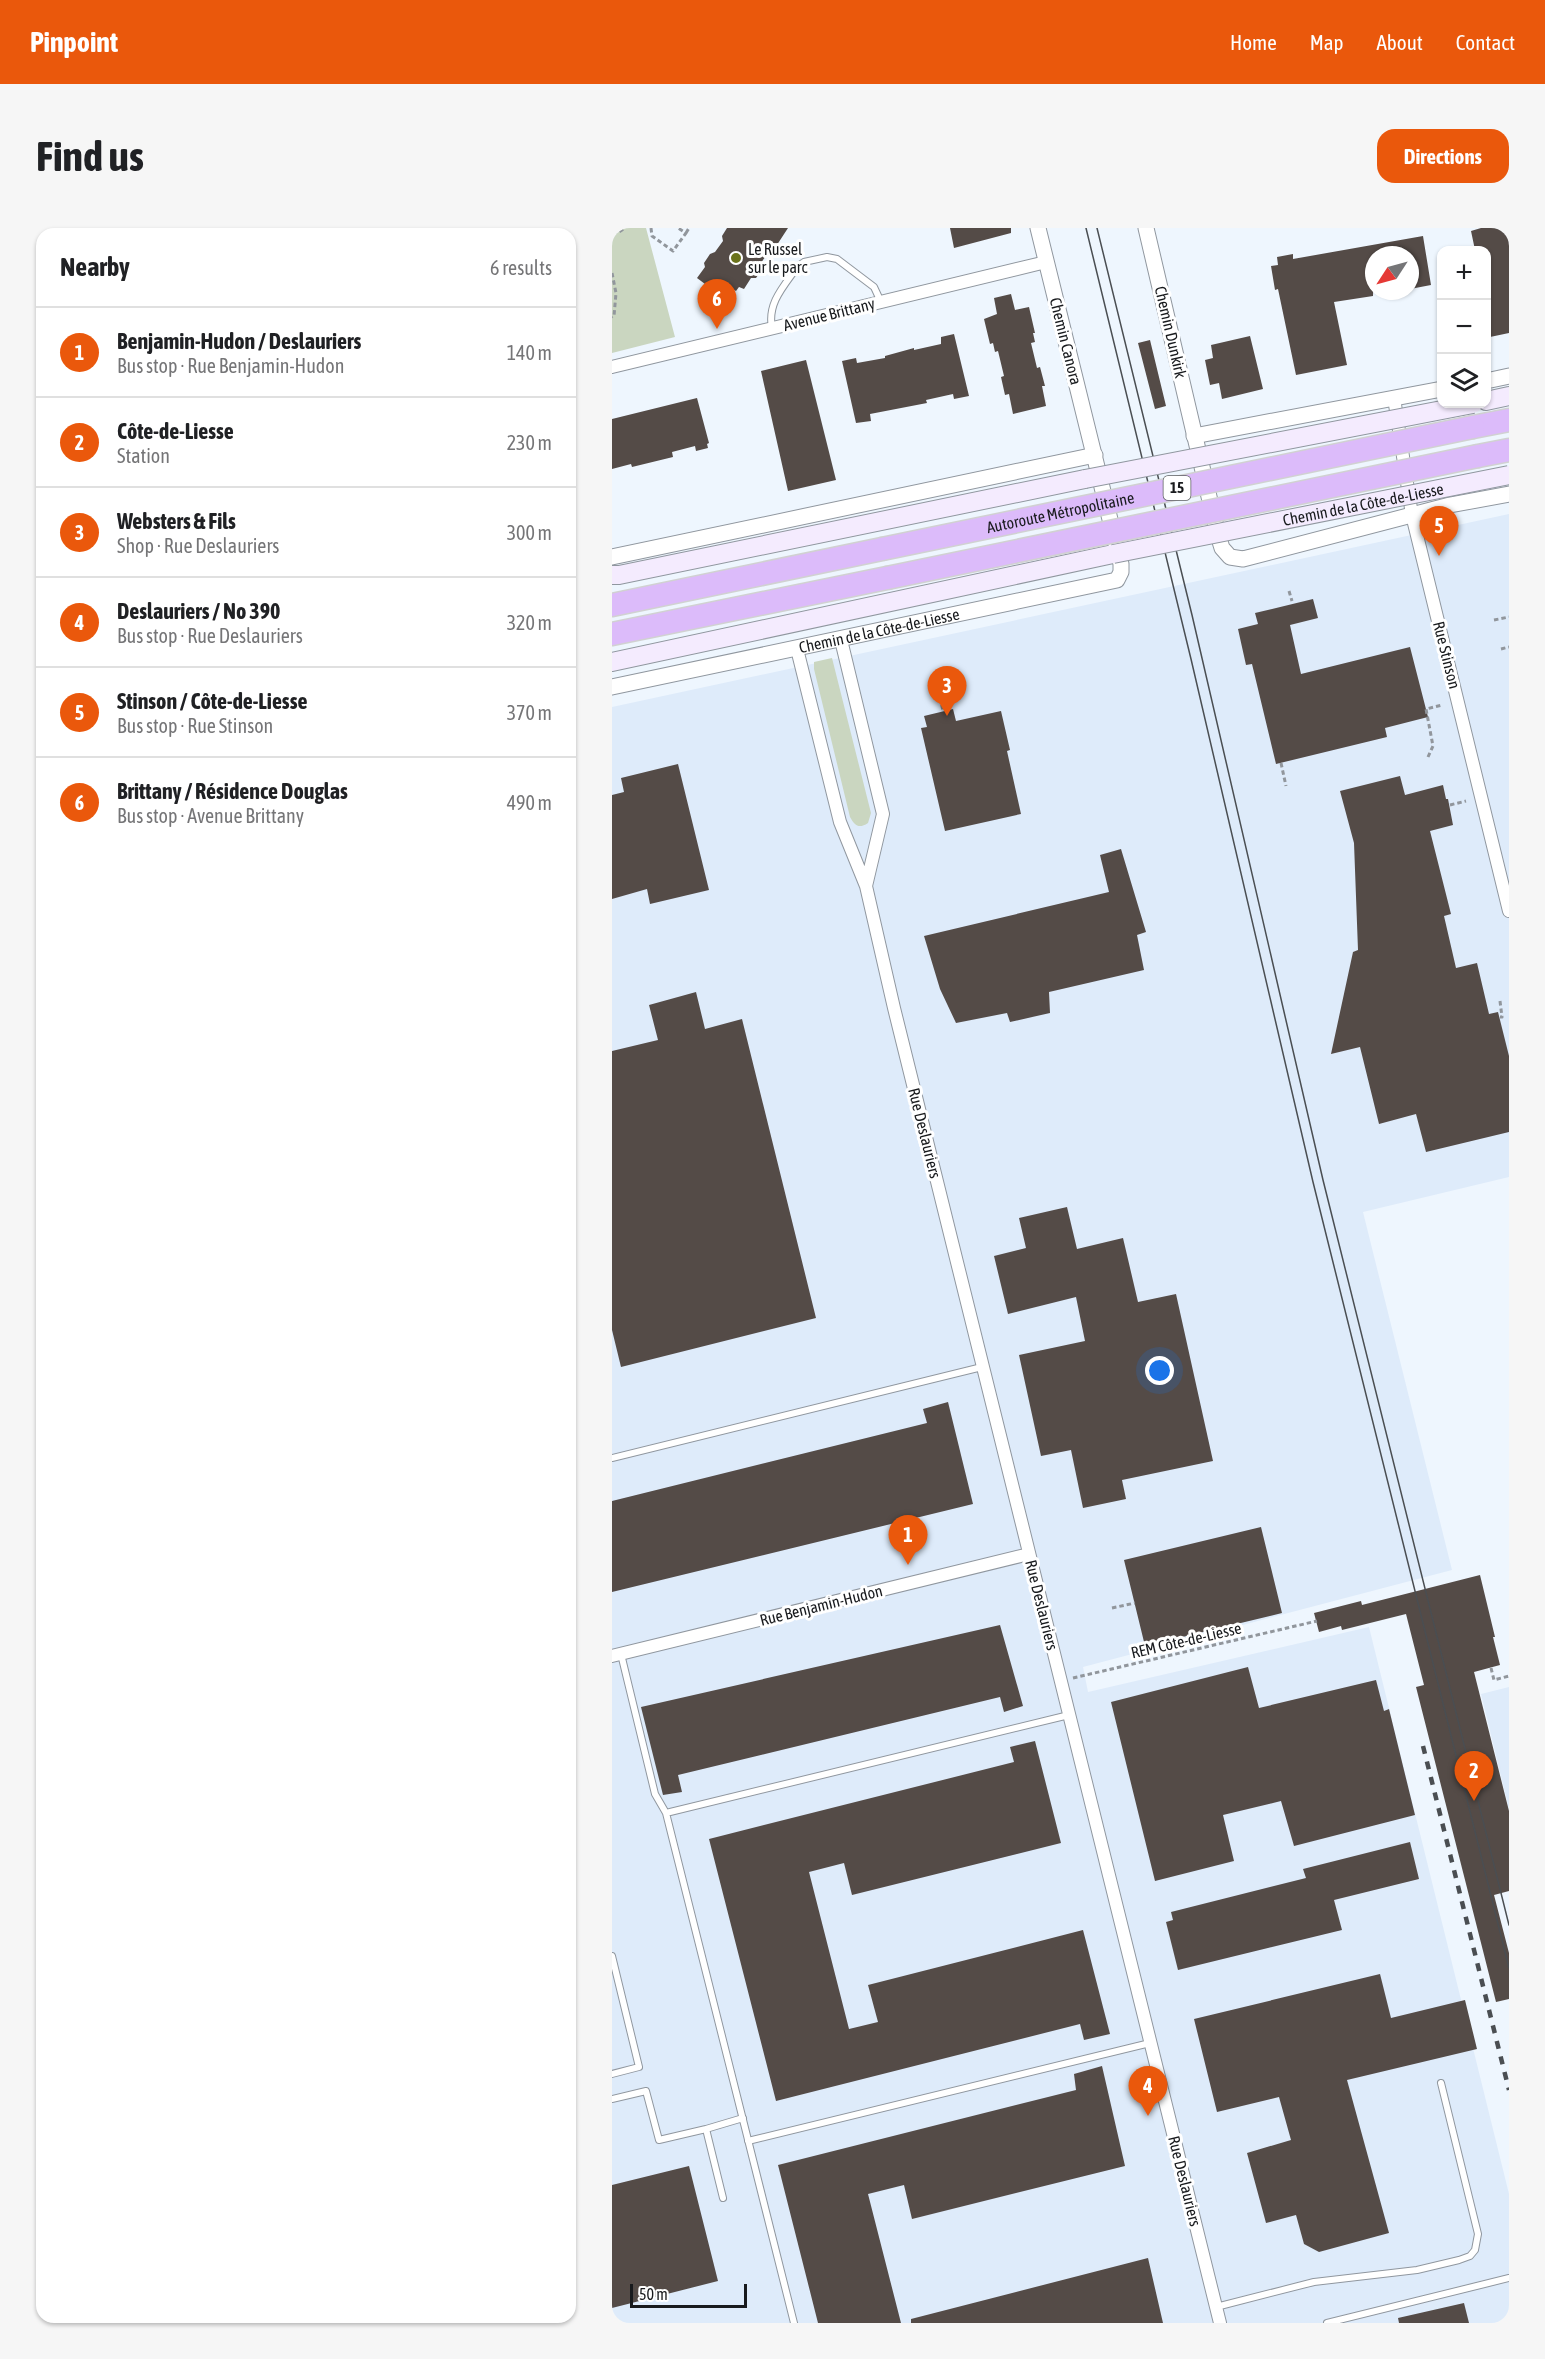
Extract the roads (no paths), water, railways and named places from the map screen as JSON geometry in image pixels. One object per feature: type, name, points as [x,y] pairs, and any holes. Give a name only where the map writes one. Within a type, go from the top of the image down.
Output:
[{"type":"highway","name":"Autoroute Métropolitaine","points":[[612,605],[1509,420]]},
{"type":"highway","name":"Autoroute Métropolitaine","points":[[612,634],[1509,450]]},
{"type":"main road","points":[[1491,400],[1508,396]]},
{"type":"main road","points":[[612,575],[631,573],[1085,479],[1452,408]]},
{"type":"main road","name":"Chemin de la Côte-de-Liesse","points":[[612,662],[1292,517],[1509,475]]},
{"type":"street","name":"Chemin Canora","points":[[1038,228],[1095,455]]},
{"type":"street","name":"Chemin Dunkirk","points":[[1147,228],[1194,436]]},
{"type":"street","name":"Avenue Brittany","points":[[612,368],[1047,262]]},
{"type":"street","points":[[1491,380],[1509,376]]},
{"type":"street","points":[[1194,436],[1437,390]]},
{"type":"street","name":"Rue Stinson","points":[[1394,398],[1412,515],[1508,906]]},
{"type":"street","name":"Chemin de la Côte-de-Liesse","points":[[1194,436],[1220,542],[1226,554],[1235,559],[1256,556],[1450,505],[1509,494]]},
{"type":"street","points":[[612,557],[1095,455]]},
{"type":"street","name":"Chemin de la Côte-de-Liesse","points":[[612,687],[1117,580],[1121,572],[1120,564],[1095,455]]},
{"type":"street","name":"Rue Deslauriers","points":[[841,640],[883,814],[866,886]]},
{"type":"street","name":"Rue Deslauriers","points":[[797,649],[840,822],[866,886],[891,997],[1220,2323]]},
{"type":"street","name":"Rue Benjamin-Hudon","points":[[617,1655],[1029,1554]]},
{"type":"lane","points":[[772,328],[769,316],[773,304],[798,266],[804,262],[827,257],[837,259],[874,286],[881,302]]},
{"type":"lane","points":[[612,1458],[983,1367]]},
{"type":"lane","points":[[617,1655],[655,1794],[666,1813],[794,2323]]},
{"type":"lane","points":[[666,1813],[1069,1715]]},
{"type":"lane","points":[[612,1956],[639,2067],[612,2074]]},
{"type":"lane","points":[[748,2141],[1151,2043]]},
{"type":"lane","points":[[1216,2307],[1314,2282],[1417,2270],[1462,2259],[1473,2253],[1478,2242],[1478,2234],[1441,2083]]},
{"type":"lane","points":[[612,2099],[646,2091],[659,2140],[743,2118]]},
{"type":"lane","points":[[706,2129],[723,2198]]},
{"type":"lane","points":[[1327,2323],[1509,2278]]},
{"type":"tram line","points":[[1086,228],[1191,659],[1313,1182],[1509,1968]]},
{"type":"tram line","points":[[1097,228],[1192,615],[1323,1180],[1509,1925]]},
{"type":"railway","points":[[1423,1746],[1509,2090]]},
{"type":"place","name":"Le Russel sur le parc","points":[[736,258]]},
{"type":"place","name":"Brittany / Résidence Douglas","points":[[717,329]]},
{"type":"place","name":"Stinson / Côte-de-Liesse","points":[[1439,556]]},
{"type":"place","name":"Websters & Fils","points":[[947,716]]},
{"type":"place","name":"Benjamin-Hudon / Deslauriers","points":[[908,1565]]},
{"type":"place","name":"Côte-de-Liesse","points":[[1474,1801]]},
{"type":"place","name":"Deslauriers / No 390","points":[[1148,2116]]}]
